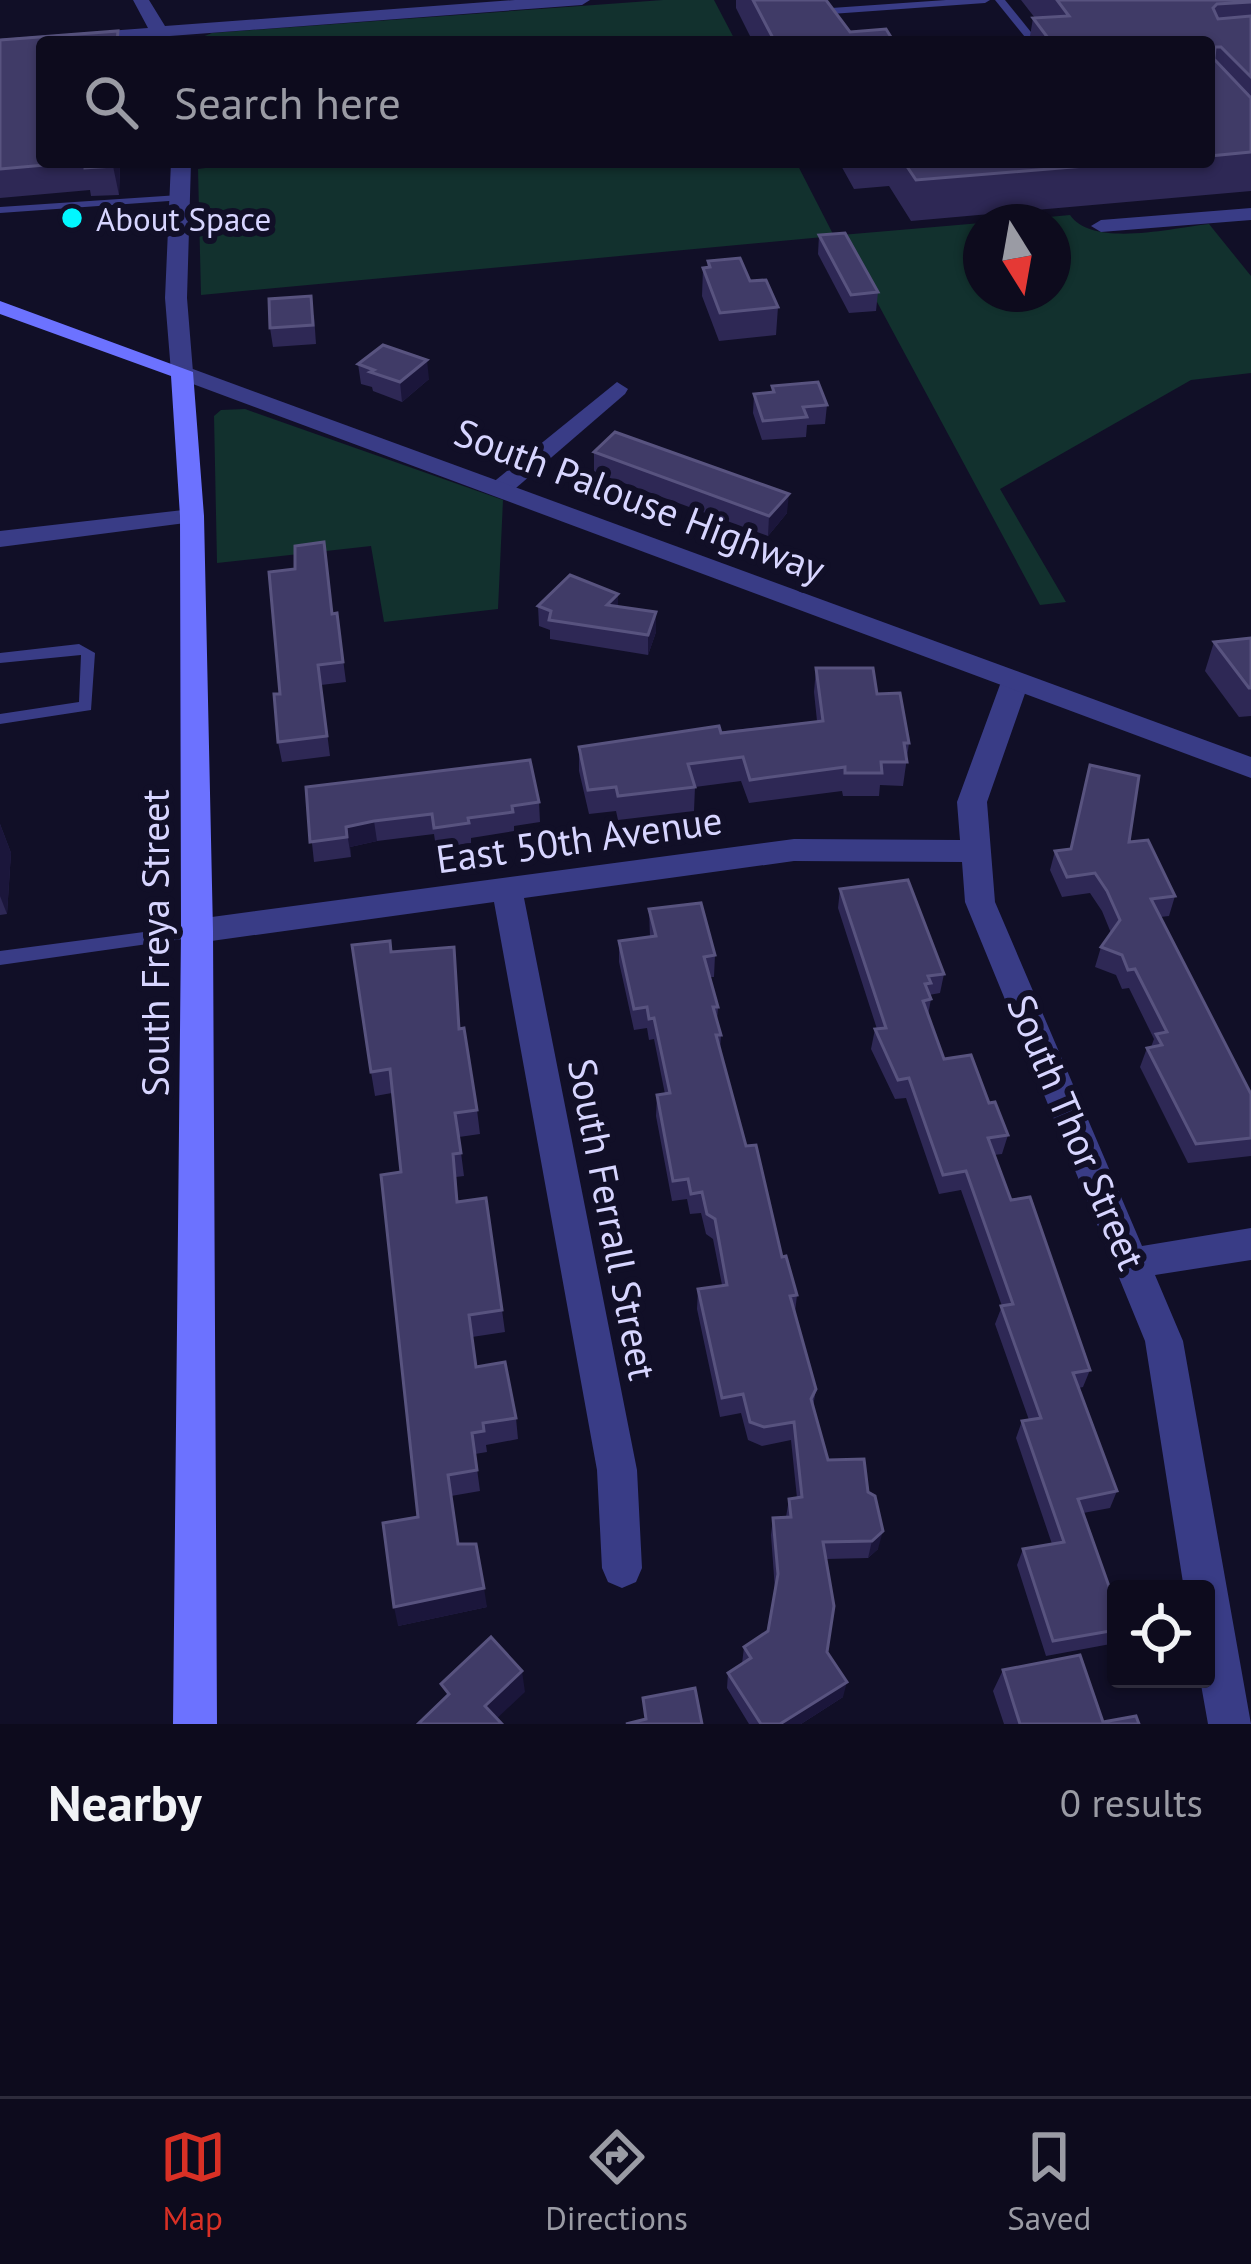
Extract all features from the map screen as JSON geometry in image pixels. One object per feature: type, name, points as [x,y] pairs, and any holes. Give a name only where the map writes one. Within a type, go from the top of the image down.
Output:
[{"type":"main road","name":"South Palouse Highway","points":[[0,307],[182,372]]},
{"type":"main road","name":"South Freya Street","points":[[182,372],[192,517],[197,931],[195,1724]]},
{"type":"street","points":[[141,0],[162,36]]},
{"type":"street","points":[[174,36],[578,0]]},
{"type":"street","points":[[0,44],[36,42]]},
{"type":"street","name":"South Freya Street","points":[[181,168],[176,298],[182,372]]},
{"type":"street","points":[[1101,226],[1251,214]]},
{"type":"street","name":"South Palouse Highway","points":[[182,372],[1251,768]]},
{"type":"street","points":[[500,489],[617,389]]},
{"type":"street","points":[[0,538],[192,517]]},
{"type":"street","name":"South Thor Street","points":[[1015,682],[972,802],[980,902],[1164,1341],[1203,1580]]},
{"type":"street","name":"East 50th Avenue","points":[[197,931],[794,850],[973,851]]},
{"type":"street","name":"South Ferrall Street","points":[[507,888],[617,1470],[622,1568]]},
{"type":"street","points":[[1133,1263],[1251,1244]]},
{"type":"street","points":[[1215,1646],[1230,1724]]},
{"type":"lane","points":[[810,0],[826,27]]},
{"type":"lane","points":[[817,13],[985,0]]},
{"type":"lane","points":[[1000,0],[1029,36]]},
{"type":"lane","points":[[0,210],[179,198]]},
{"type":"lane","points":[[0,658],[79,649],[88,653],[86,706],[0,719]]},
{"type":"lane","points":[[0,958],[197,931]]},
{"type":"green space","points":[[714,0],[733,36],[205,36]]},
{"type":"green space","points":[[799,168],[834,236],[201,295],[198,169]]},
{"type":"green space","points":[[1071,216],[1096,231],[1114,233],[1209,224],[1251,276],[1251,373],[1191,380],[1000,489],[1066,602],[1040,605],[841,235],[963,225],[963,312],[1071,312]]},
{"type":"green space","points":[[245,409],[503,500],[498,609],[384,622],[371,546],[217,563],[214,416],[221,410]]},
{"type":"building","points":[[753,0],[826,0],[850,32],[886,29],[890,36],[772,36]]},
{"type":"building","points":[[1057,0],[1251,0],[1213,8],[1218,19],[1251,16],[1251,77],[1221,47],[1215,47],[1215,36],[1046,36],[1033,18],[1069,16]]},
{"type":"building","points":[[118,31],[118,36],[52,36]]},
{"type":"building","points":[[36,37],[36,166],[0,169],[0,40]]},
{"type":"building","points":[[1215,60],[1251,98],[1251,152],[1215,155]]},
{"type":"building","points":[[908,168],[1061,168],[916,180]]},
{"type":"building","points":[[845,233],[878,292],[851,295],[819,235]]},
{"type":"building","points":[[740,258],[750,281],[766,280],[778,307],[720,313],[703,268],[710,267],[708,261]]},
{"type":"building","points":[[311,296],[313,325],[270,328],[269,299]]},
{"type":"building","points":[[383,345],[427,360],[400,382],[358,364]]},
{"type":"building","points":[[818,382],[827,405],[803,407],[807,417],[763,421],[754,394],[774,392],[772,386]]},
{"type":"building","points":[[615,432],[789,494],[769,516],[594,452]]},
{"type":"building","points":[[324,542],[343,662],[318,665],[327,736],[278,742],[274,694],[280,694],[269,572],[295,569],[295,546]]},
{"type":"building","points":[[570,575],[618,594],[607,605],[656,612],[648,635],[549,620],[551,611],[538,606]]},
{"type":"building","points":[[1251,638],[1251,688],[1249,688],[1214,642]]},
{"type":"building","points":[[816,668],[873,668],[877,694],[900,693],[909,743],[904,743],[907,762],[881,762],[882,773],[845,773],[845,767],[750,780],[743,757],[688,764],[695,787],[618,796],[616,787],[588,790],[579,747],[719,726],[721,733],[823,721]]},
{"type":"building","points":[[530,760],[539,802],[512,806],[513,812],[434,828],[432,814],[374,821],[346,827],[347,837],[310,842],[306,787]]},
{"type":"building","points":[[1090,765],[1139,776],[1129,842],[1148,840],[1175,896],[1151,899],[1251,1094],[1251,1138],[1196,1144],[1147,1048],[1162,1045],[1156,1034],[1167,1032],[1135,969],[1128,970],[1122,955],[1101,947],[1120,920],[1107,891],[1095,873],[1067,877],[1055,851],[1071,849]]},
{"type":"building","points":[[908,880],[944,974],[928,976],[931,983],[925,984],[931,999],[923,1001],[944,1059],[971,1055],[989,1103],[995,1102],[1008,1135],[988,1138],[1011,1200],[1030,1197],[1090,1370],[1073,1373],[1117,1491],[1078,1499],[1107,1581],[1107,1632],[1053,1641],[1023,1549],[1064,1542],[1022,1421],[1041,1418],[1001,1306],[1013,1304],[966,1171],[943,1175],[909,1078],[898,1080],[875,1029],[886,1028],[840,889]]},
{"type":"building","points":[[701,903],[715,955],[704,957],[718,1007],[713,1007],[721,1035],[716,1035],[746,1146],[756,1145],[782,1257],[786,1256],[797,1295],[790,1296],[816,1389],[811,1399],[828,1460],[864,1459],[868,1492],[875,1496],[883,1531],[872,1541],[823,1542],[834,1606],[827,1652],[847,1682],[780,1724],[761,1724],[728,1673],[751,1658],[744,1647],[768,1631],[778,1574],[773,1518],[791,1517],[789,1499],[802,1497],[794,1422],[764,1427],[750,1422],[743,1394],[722,1398],[698,1289],[727,1285],[715,1219],[707,1214],[702,1192],[691,1194],[688,1179],[673,1181],[657,1095],[670,1093],[654,1018],[649,1019],[647,1007],[634,1009],[619,941],[656,936],[649,909]]},
{"type":"building","points":[[390,941],[391,952],[454,947],[459,1029],[464,1028],[477,1110],[455,1113],[461,1153],[453,1154],[457,1202],[486,1198],[502,1310],[469,1315],[476,1367],[505,1362],[516,1418],[483,1423],[484,1431],[472,1433],[477,1470],[448,1475],[458,1544],[476,1544],[484,1588],[394,1607],[383,1523],[418,1517],[381,1175],[401,1172],[390,1069],[371,1072],[352,945]]},
{"type":"building","points":[[491,1637],[522,1671],[485,1706],[502,1724],[418,1724],[449,1694],[441,1684]]},
{"type":"building","points":[[1080,1655],[1103,1722],[1136,1716],[1139,1724],[1020,1724],[1003,1670]]},
{"type":"building","points":[[695,1688],[702,1724],[626,1724],[646,1719],[643,1698]]},
{"type":"place","name":"About Space","points":[[72,218]]}]
